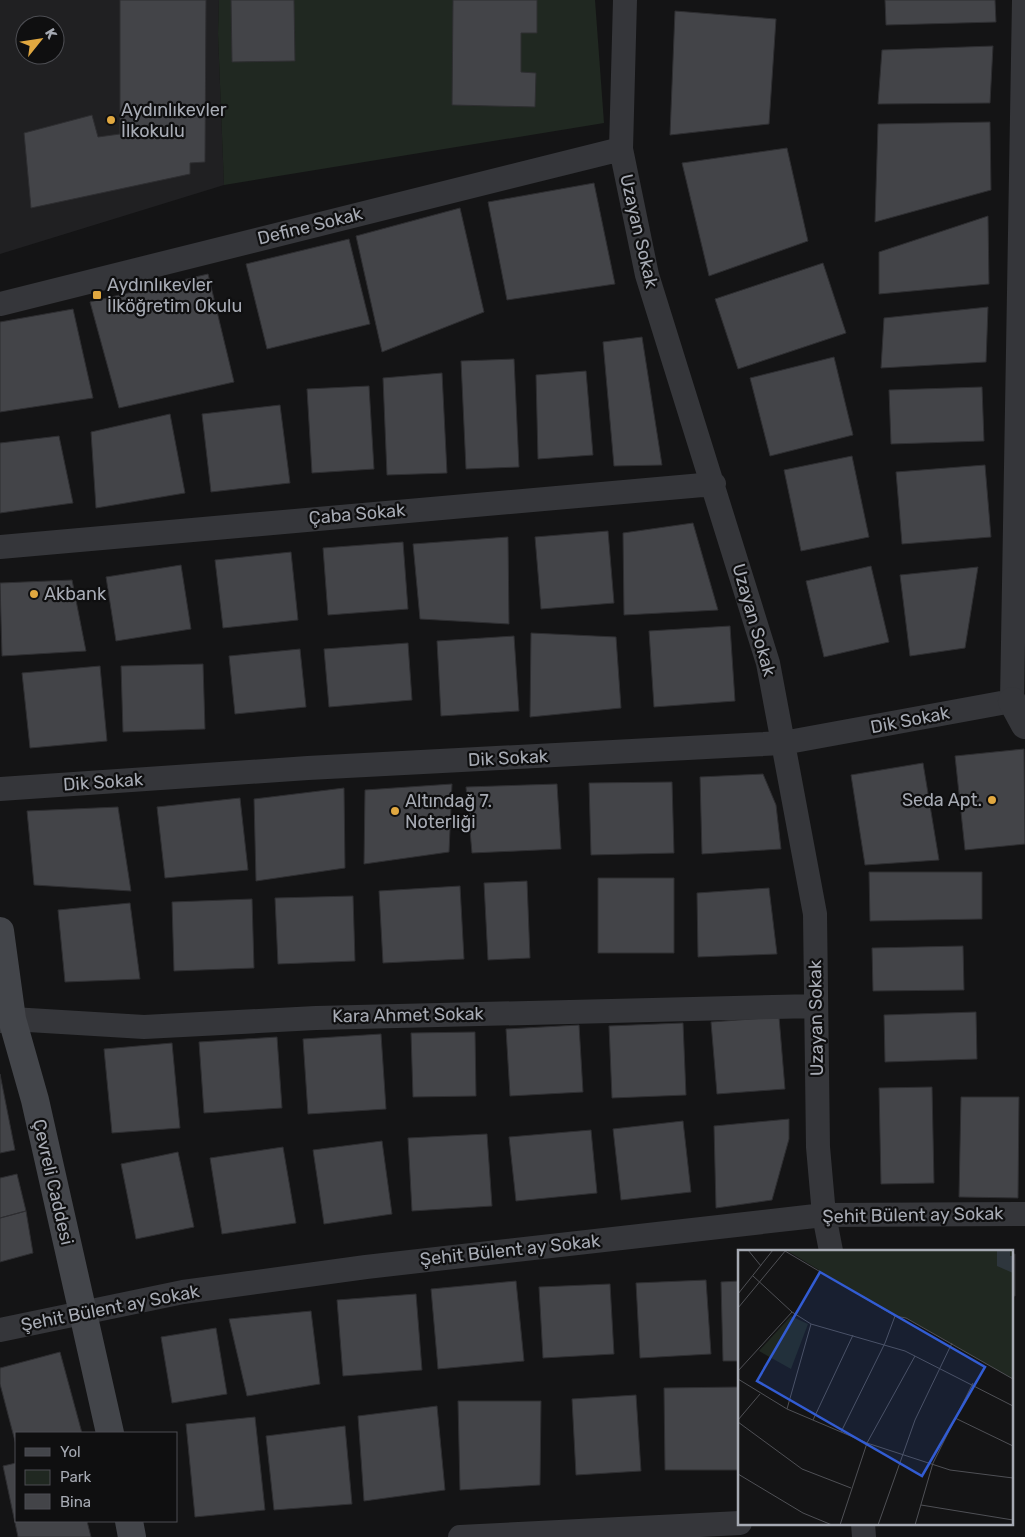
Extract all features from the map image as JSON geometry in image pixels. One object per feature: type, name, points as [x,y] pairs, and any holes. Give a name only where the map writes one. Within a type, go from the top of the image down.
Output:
[{"type":"main road","name":"Çevreli Caddesi","points":[[0,931],[6,1020],[35,1100],[110,1432]]},
{"type":"main road","points":[[129,1522],[132,1537]]},
{"type":"street","name":"Uzayan Sokak","points":[[625,0],[621,148],[647,275],[714,484],[768,663],[815,914],[818,1147],[824,1215],[831,1250]]},
{"type":"street","points":[[1024,0],[1012,700],[1025,725]]},
{"type":"street","name":"Define Sokak","points":[[0,304],[621,148]]},
{"type":"street","name":"Çaba Sokak","points":[[0,547],[714,484]]},
{"type":"street","name":"Dik Sokak","points":[[0,789],[308,768],[783,743],[1012,700]]},
{"type":"street","name":"Kara Ahmet Sokak","points":[[6,1020],[144,1028],[316,1018],[816,1006]]},
{"type":"street","name":"Şehit Bülent ay Sokak","points":[[0,1330],[183,1292],[366,1266],[824,1215],[1025,1214]]},
{"type":"street","points":[[460,1537],[544,1535],[738,1523]]},
{"type":"street","points":[[863,1524],[864,1537]]},
{"type":"shaded area","name":"Aydınlıkevler İlkokulu","points":[[0,0],[219,0],[218,34],[224,185],[0,254]]},
{"type":"green space","points":[[219,0],[595,0],[604,123],[224,185],[218,34]]},
{"type":"building","points":[[120,0],[206,0],[205,162],[190,163],[190,174],[31,208],[24,133],[92,115],[98,137],[120,134]]},
{"type":"building","points":[[231,0],[294,0],[295,61],[232,62]]},
{"type":"building","points":[[453,0],[537,0],[537,33],[521,33],[521,72],[536,73],[535,107],[452,105]]},
{"type":"building","points":[[885,0],[995,0],[996,22],[886,25]]},
{"type":"building","points":[[675,11],[776,19],[769,124],[670,135]]},
{"type":"building","points":[[993,46],[990,103],[878,104],[882,50]]},
{"type":"building","points":[[990,122],[991,190],[875,222],[878,124]]},
{"type":"building","points":[[787,148],[808,241],[709,276],[682,163]]},
{"type":"building","points":[[594,183],[615,284],[507,300],[488,202]]},
{"type":"building","points":[[460,208],[484,312],[382,352],[356,236]]},
{"type":"building","points":[[988,216],[989,284],[879,294],[879,252]]},
{"type":"building","points":[[349,239],[370,324],[267,349],[246,264]]},
{"type":"building","points":[[823,263],[846,333],[738,369],[715,299]]},
{"type":"building","points":[[208,274],[234,382],[119,408],[90,302]]},
{"type":"building","points":[[988,307],[986,362],[881,368],[884,318]]},
{"type":"building","points":[[73,309],[93,398],[0,412],[0,322]]},
{"type":"building","points":[[642,337],[662,465],[614,466],[603,342]]},
{"type":"building","points":[[834,357],[853,435],[770,456],[750,378]]},
{"type":"building","points":[[514,359],[519,467],[466,469],[461,361]]},
{"type":"building","points":[[586,371],[593,455],[538,459],[536,375]]},
{"type":"building","points":[[442,373],[447,473],[387,475],[383,378]]},
{"type":"building","points":[[369,386],[374,469],[312,473],[307,389]]},
{"type":"building","points":[[982,387],[984,441],[891,444],[889,390]]},
{"type":"building","points":[[280,405],[290,483],[211,492],[202,414]]},
{"type":"building","points":[[170,414],[185,493],[96,508],[91,432]]},
{"type":"building","points":[[59,436],[73,503],[0,513],[0,443]]},
{"type":"building","points":[[852,456],[869,537],[801,551],[784,470]]},
{"type":"building","points":[[985,465],[991,537],[902,544],[896,472]]},
{"type":"building","points":[[693,523],[718,610],[624,615],[623,533]]},
{"type":"building","points":[[608,531],[614,603],[541,609],[535,537]]},
{"type":"building","points":[[508,537],[509,624],[420,619],[413,544]]},
{"type":"building","points":[[403,542],[408,609],[328,615],[323,548]]},
{"type":"building","points":[[291,552],[298,620],[223,628],[215,560]]},
{"type":"building","points":[[181,565],[191,629],[116,641],[106,577]]},
{"type":"building","points":[[871,566],[889,642],[824,657],[806,581]]},
{"type":"building","points":[[978,567],[965,648],[910,656],[900,575]]},
{"type":"building","points":[[72,580],[86,651],[2,656],[0,583]]},
{"type":"building","points":[[730,626],[735,701],[654,707],[649,631]]},
{"type":"building","points":[[531,633],[616,637],[621,708],[530,717]]},
{"type":"building","points":[[514,636],[519,711],[441,716],[437,641]]},
{"type":"building","points":[[408,643],[412,700],[329,707],[324,649]]},
{"type":"building","points":[[300,649],[306,707],[235,714],[229,656]]},
{"type":"building","points":[[203,664],[205,729],[123,732],[121,666]]},
{"type":"building","points":[[100,666],[107,741],[30,748],[22,673]]},
{"type":"building","name":"Seda Apt.","points":[[1024,749],[1025,844],[965,850],[955,756]]},
{"type":"building","points":[[923,763],[939,860],[865,865],[851,775]]},
{"type":"building","points":[[763,774],[776,805],[781,849],[702,854],[700,777]]},
{"type":"building","points":[[672,782],[674,853],[591,855],[589,783]]},
{"type":"building","points":[[452,784],[449,852],[364,864],[365,790]]},
{"type":"building","points":[[557,784],[561,849],[472,853],[466,787]]},
{"type":"building","points":[[344,788],[345,868],[256,881],[254,799]]},
{"type":"building","points":[[240,798],[248,870],[165,878],[157,807]]},
{"type":"building","points":[[118,807],[131,891],[34,885],[27,811]]},
{"type":"building","points":[[869,872],[982,872],[982,919],[870,921]]},
{"type":"building","points":[[598,878],[674,878],[674,953],[598,953]]},
{"type":"building","points":[[527,881],[530,958],[488,960],[484,883]]},
{"type":"building","points":[[460,886],[464,959],[383,963],[379,891]]},
{"type":"building","points":[[769,888],[777,954],[698,957],[697,893]]},
{"type":"building","points":[[353,896],[355,961],[278,964],[275,898]]},
{"type":"building","points":[[252,899],[254,968],[174,971],[172,902]]},
{"type":"building","points":[[130,903],[140,979],[65,982],[58,910]]},
{"type":"building","points":[[963,946],[964,990],[873,991],[872,948]]},
{"type":"building","points":[[976,1012],[977,1059],[885,1062],[884,1015]]},
{"type":"building","points":[[779,1017],[785,1089],[717,1094],[711,1022]]},
{"type":"building","points":[[683,1023],[686,1095],[612,1098],[609,1026]]},
{"type":"building","points":[[579,1025],[583,1092],[510,1096],[506,1029]]},
{"type":"building","points":[[475,1032],[476,1096],[413,1097],[411,1033]]},
{"type":"building","points":[[381,1034],[386,1109],[308,1114],[303,1039]]},
{"type":"building","points":[[277,1037],[282,1108],[204,1113],[199,1042]]},
{"type":"building","points":[[172,1043],[180,1128],[112,1133],[104,1049]]},
{"type":"building","points":[[0,1074],[15,1150],[0,1153]]},
{"type":"building","points":[[932,1087],[934,1183],[881,1184],[879,1088]]},
{"type":"building","points":[[961,1097],[1019,1097],[1018,1198],[959,1197]]},
{"type":"building","points":[[789,1119],[789,1139],[772,1200],[716,1208],[714,1126]]},
{"type":"building","points":[[683,1121],[691,1192],[621,1200],[613,1129]]},
{"type":"building","points":[[591,1130],[597,1193],[516,1201],[509,1137]]},
{"type":"building","points":[[487,1134],[492,1206],[412,1211],[408,1138]]},
{"type":"building","points":[[382,1141],[392,1214],[324,1224],[313,1150]]},
{"type":"building","points":[[283,1147],[296,1223],[222,1234],[210,1158]]},
{"type":"building","points":[[178,1152],[194,1227],[136,1239],[121,1164]]},
{"type":"building","points":[[17,1174],[26,1211],[0,1218],[0,1178]]},
{"type":"building","points":[[26,1211],[33,1253],[0,1262],[0,1218]]},
{"type":"building","points":[[1012,1254],[1015,1254],[1015,1296],[1012,1296]]},
{"type":"building","points":[[706,1280],[711,1354],[640,1358],[636,1283]]},
{"type":"building","points":[[516,1281],[524,1361],[438,1369],[431,1289]]},
{"type":"building","points":[[738,1281],[738,1361],[723,1361],[721,1282]]},
{"type":"building","points":[[610,1284],[614,1354],[543,1358],[539,1287]]},
{"type":"building","points":[[416,1294],[422,1370],[343,1376],[337,1300]]},
{"type":"building","points":[[311,1311],[320,1384],[247,1396],[229,1319]]},
{"type":"building","points":[[216,1328],[227,1394],[172,1403],[161,1337]]},
{"type":"building","points":[[60,1352],[82,1432],[15,1432],[15,1441],[0,1384],[0,1368]]},
{"type":"building","points":[[738,1387],[738,1470],[665,1470],[664,1388]]},
{"type":"building","points":[[636,1395],[641,1471],[576,1475],[572,1399]]},
{"type":"building","points":[[458,1401],[541,1401],[540,1485],[460,1490]]},
{"type":"building","points":[[437,1406],[445,1490],[364,1501],[358,1416]]},
{"type":"building","points":[[255,1417],[265,1510],[195,1517],[186,1424]]},
{"type":"building","points":[[345,1426],[352,1504],[274,1510],[266,1436]]},
{"type":"building","points":[[15,1463],[15,1522],[87,1522],[91,1537],[18,1537],[3,1466]]},
{"type":"place","name":"Aydınlıkevler İlkokulu","points":[[111,120]]},
{"type":"place","name":"Aydınlıkevler İlköğretim Okulu","points":[[97,295]]},
{"type":"place","name":"Akbank","points":[[34,594]]},
{"type":"place","name":"Seda Apt.","points":[[992,800]]},
{"type":"place","name":"Altındağ 7. Noterliği","points":[[395,811]]}]
